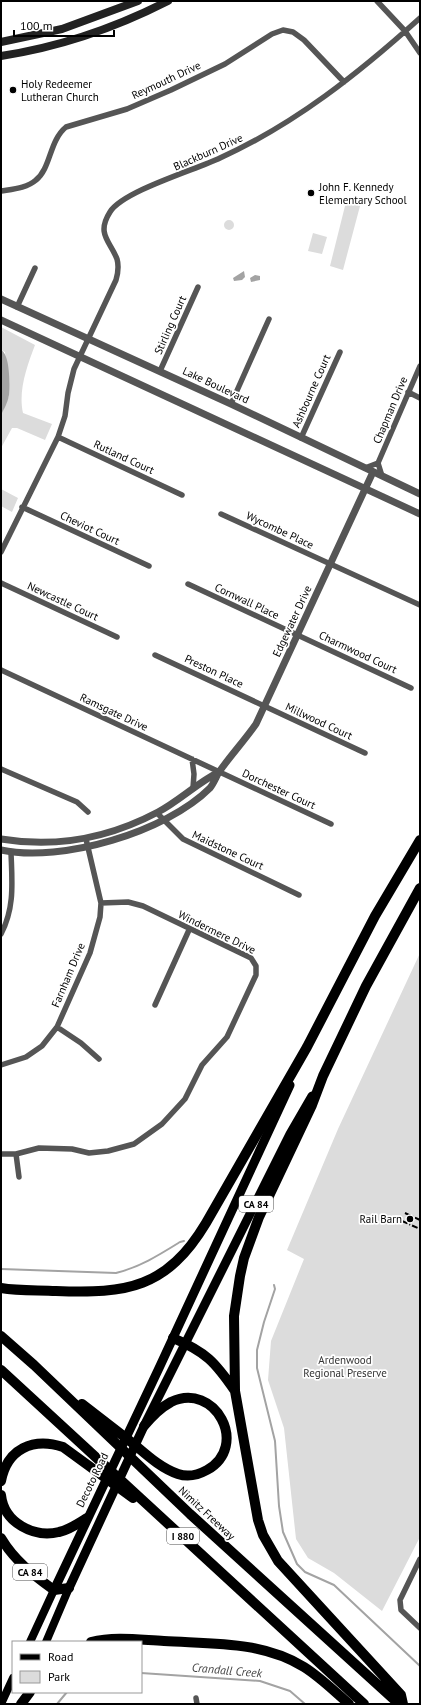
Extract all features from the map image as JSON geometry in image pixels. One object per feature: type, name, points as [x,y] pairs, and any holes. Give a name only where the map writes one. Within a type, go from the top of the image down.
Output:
[{"type":"highway","points":[[1,1288],[88,1293],[110,1292],[127,1289],[162,1273],[188,1250],[206,1224],[307,1047],[375,916],[420,840]]},
{"type":"highway","name":"CA 84","points":[[1,1538],[14,1557],[25,1568],[54,1590],[69,1588],[144,1426],[290,1134],[323,1076],[366,986],[420,888]]},
{"type":"highway","name":"Decoto Road","points":[[54,1590],[307,1047]]},
{"type":"highway","points":[[323,1076],[312,1105],[259,1217],[244,1258],[234,1316],[235,1391],[254,1503],[263,1535],[278,1561],[401,1695],[403,1704]]},
{"type":"highway","points":[[175,1333],[186,1343],[201,1351],[212,1361],[235,1391]]},
{"type":"highway","name":"Nimitz Freeway","points":[[1,1336],[34,1365],[190,1514],[399,1704]]},
{"type":"highway","points":[[34,1365],[156,1462],[179,1474],[191,1475],[202,1473],[213,1467],[221,1458],[225,1447],[227,1435],[225,1424],[219,1413],[210,1405],[198,1399],[185,1398],[173,1401],[153,1415],[144,1426]]},
{"type":"highway","name":"I 880","points":[[1,1370],[364,1704]]},
{"type":"highway","points":[[1,1481],[8,1462],[16,1453],[37,1443],[50,1443],[62,1447],[76,1456],[175,1529]]},
{"type":"highway","points":[[1,1495],[6,1510],[13,1520],[23,1528],[35,1533],[48,1534],[61,1532],[87,1518]]},
{"type":"highway","points":[[99,1641],[116,1639],[230,1644],[263,1650],[277,1654],[305,1668],[349,1704]]},
{"type":"highway","name":"I 880","points":[[347,1657],[353,1670],[390,1704]]},
{"type":"highway","points":[[21,1704],[29,1693]]},
{"type":"main road","points":[[1,42],[62,29],[138,1]]},
{"type":"main road","points":[[1,56],[37,50],[92,34],[144,13],[168,1]]},
{"type":"main road","points":[[46,1641],[69,1588]]},
{"type":"main road","name":"Decoto Road","points":[[30,1641],[54,1590]]},
{"type":"main road","points":[[1,1704],[12,1680]]},
{"type":"main road","points":[[21,1704],[25,1693]]},
{"type":"street","points":[[377,1],[405,31],[420,52]]},
{"type":"street","name":"Blackburn Drive","points":[[88,340],[116,280],[118,270],[117,260],[106,240],[104,223],[116,204],[130,195],[220,159],[256,141],[301,113],[344,82],[420,18]]},
{"type":"street","name":"Reymouth Drive","points":[[1,192],[26,186],[37,180],[43,171],[55,140],[60,132],[66,127],[127,109],[171,90],[225,64],[272,34],[283,30],[293,32],[304,40],[344,82]]},
{"type":"street","points":[[17,306],[35,268]]},
{"type":"street","name":"Stirling Court","points":[[160,371],[198,287]]},
{"type":"street","name":"Lake Boulevard","points":[[1,299],[231,404],[420,494]]},
{"type":"street","points":[[231,404],[269,319]]},
{"type":"street","points":[[1,320],[365,490],[420,514]]},
{"type":"street","points":[[1,552],[58,437],[65,416],[68,393],[74,369],[88,340]]},
{"type":"street","name":"Ashbourne Court","points":[[301,438],[340,352]]},
{"type":"street","name":"Chapman Drive","points":[[378,463],[420,366]]},
{"type":"street","points":[[408,392],[420,398]]},
{"type":"street","name":"Rutland Court","points":[[58,437],[182,495]]},
{"type":"street","points":[[366,468],[378,463],[382,476]]},
{"type":"street","name":"Edgewater Drive","points":[[1,850],[11,852],[43,852],[89,847],[128,836],[150,827],[176,812],[211,787],[219,772],[245,741],[264,706],[373,472]]},
{"type":"street","name":"Cheviot Court","points":[[22,507],[149,566]]},
{"type":"street","name":"Wycombe Place","points":[[221,514],[420,605]]},
{"type":"street","name":"Newcastle Court","points":[[1,584],[117,637]]},
{"type":"street","name":"Cornwall Place","points":[[188,584],[298,635]]},
{"type":"street","name":"Charmwood Court","points":[[298,635],[411,688]]},
{"type":"street","name":"Preston Place","points":[[155,655],[264,706]]},
{"type":"street","name":"Ramsgate Drive","points":[[1,670],[219,772]]},
{"type":"street","name":"Millwood Court","points":[[264,706],[366,753]]},
{"type":"street","points":[[192,759],[194,774],[193,788]]},
{"type":"street","points":[[1,769],[77,802],[88,812]]},
{"type":"street","name":"Edgewater Drive","points":[[1,839],[33,843],[86,839],[129,826],[158,812],[204,779],[219,772]]},
{"type":"street","name":"Dorchester Court","points":[[219,772],[331,824]]},
{"type":"street","name":"Maidstone Court","points":[[158,812],[162,819],[183,839],[299,895]]},
{"type":"street","name":"Farnham Drive","points":[[1,1065],[26,1057],[42,1046],[57,1027],[90,953],[100,917],[101,902],[86,839]]},
{"type":"street","points":[[1,934],[9,919],[12,889],[11,852]]},
{"type":"street","name":"Windermere Drive","points":[[1,1154],[16,1154],[39,1148],[72,1149],[89,1153],[108,1151],[134,1144],[162,1124],[185,1099],[202,1066],[227,1037],[257,970],[254,961],[251,958],[189,930],[142,906],[128,902],[101,902]]},
{"type":"street","points":[[155,1005],[189,930]]},
{"type":"street","points":[[57,1027],[81,1042],[99,1059]]},
{"type":"street","points":[[16,1154],[19,1177]]},
{"type":"street","points":[[420,1559],[400,1600],[401,1610],[420,1628]]},
{"type":"green space","points":[[346,202],[360,206],[343,270],[330,266]]},
{"type":"green space","points":[[227,220],[231,220],[233,221],[233,229],[227,230],[224,227],[224,223]]},
{"type":"green space","points":[[313,233],[327,237],[322,254],[308,251]]},
{"type":"green space","points":[[1,327],[35,345],[22,387],[22,405],[23,413],[52,424],[45,440],[17,428],[12,428],[1,448],[1,415],[9,396],[5,352],[1,350]]},
{"type":"green space","points":[[1,489],[18,498],[12,512],[1,506]]},
{"type":"green space","name":"Ardenwood Regional Preserve","points":[[420,953],[420,1537],[382,1611],[334,1573],[308,1558],[296,1539],[284,1428],[268,1380],[271,1341],[304,1259],[287,1250],[338,1129]]},
{"type":"shaded area","points":[[244,271],[245,277],[242,280],[234,281],[233,278]]},
{"type":"shaded area","points":[[255,275],[260,276],[260,280],[251,282],[250,278]]},
{"type":"shaded area","points":[[1,350],[4,353],[8,363],[9,395],[1,415]]},
{"type":"waterway","points":[[1,1269],[116,1273],[141,1264],[184,1241]]},
{"type":"waterway","points":[[274,1285],[275,1289],[264,1322],[257,1350],[257,1368],[275,1441],[279,1506],[283,1532],[297,1564],[305,1572],[334,1585],[420,1666]]},
{"type":"waterway","name":"Crandall Creek","points":[[142,1673],[260,1681],[290,1691],[305,1704]]},
{"type":"waterway","name":"Crandall Creek","points":[[57,1704],[66,1693]]},
{"type":"railway","points":[[405,1213],[420,1220]]},
{"type":"railway","points":[[402,1221],[420,1229]]},
{"type":"place","name":"Holy Redeemer Lutheran Church","points":[[13,90]]},
{"type":"place","name":"John F. Kennedy Elementary School","points":[[311,193]]},
{"type":"place","name":"Rail Barn","points":[[410,1219]]}]
